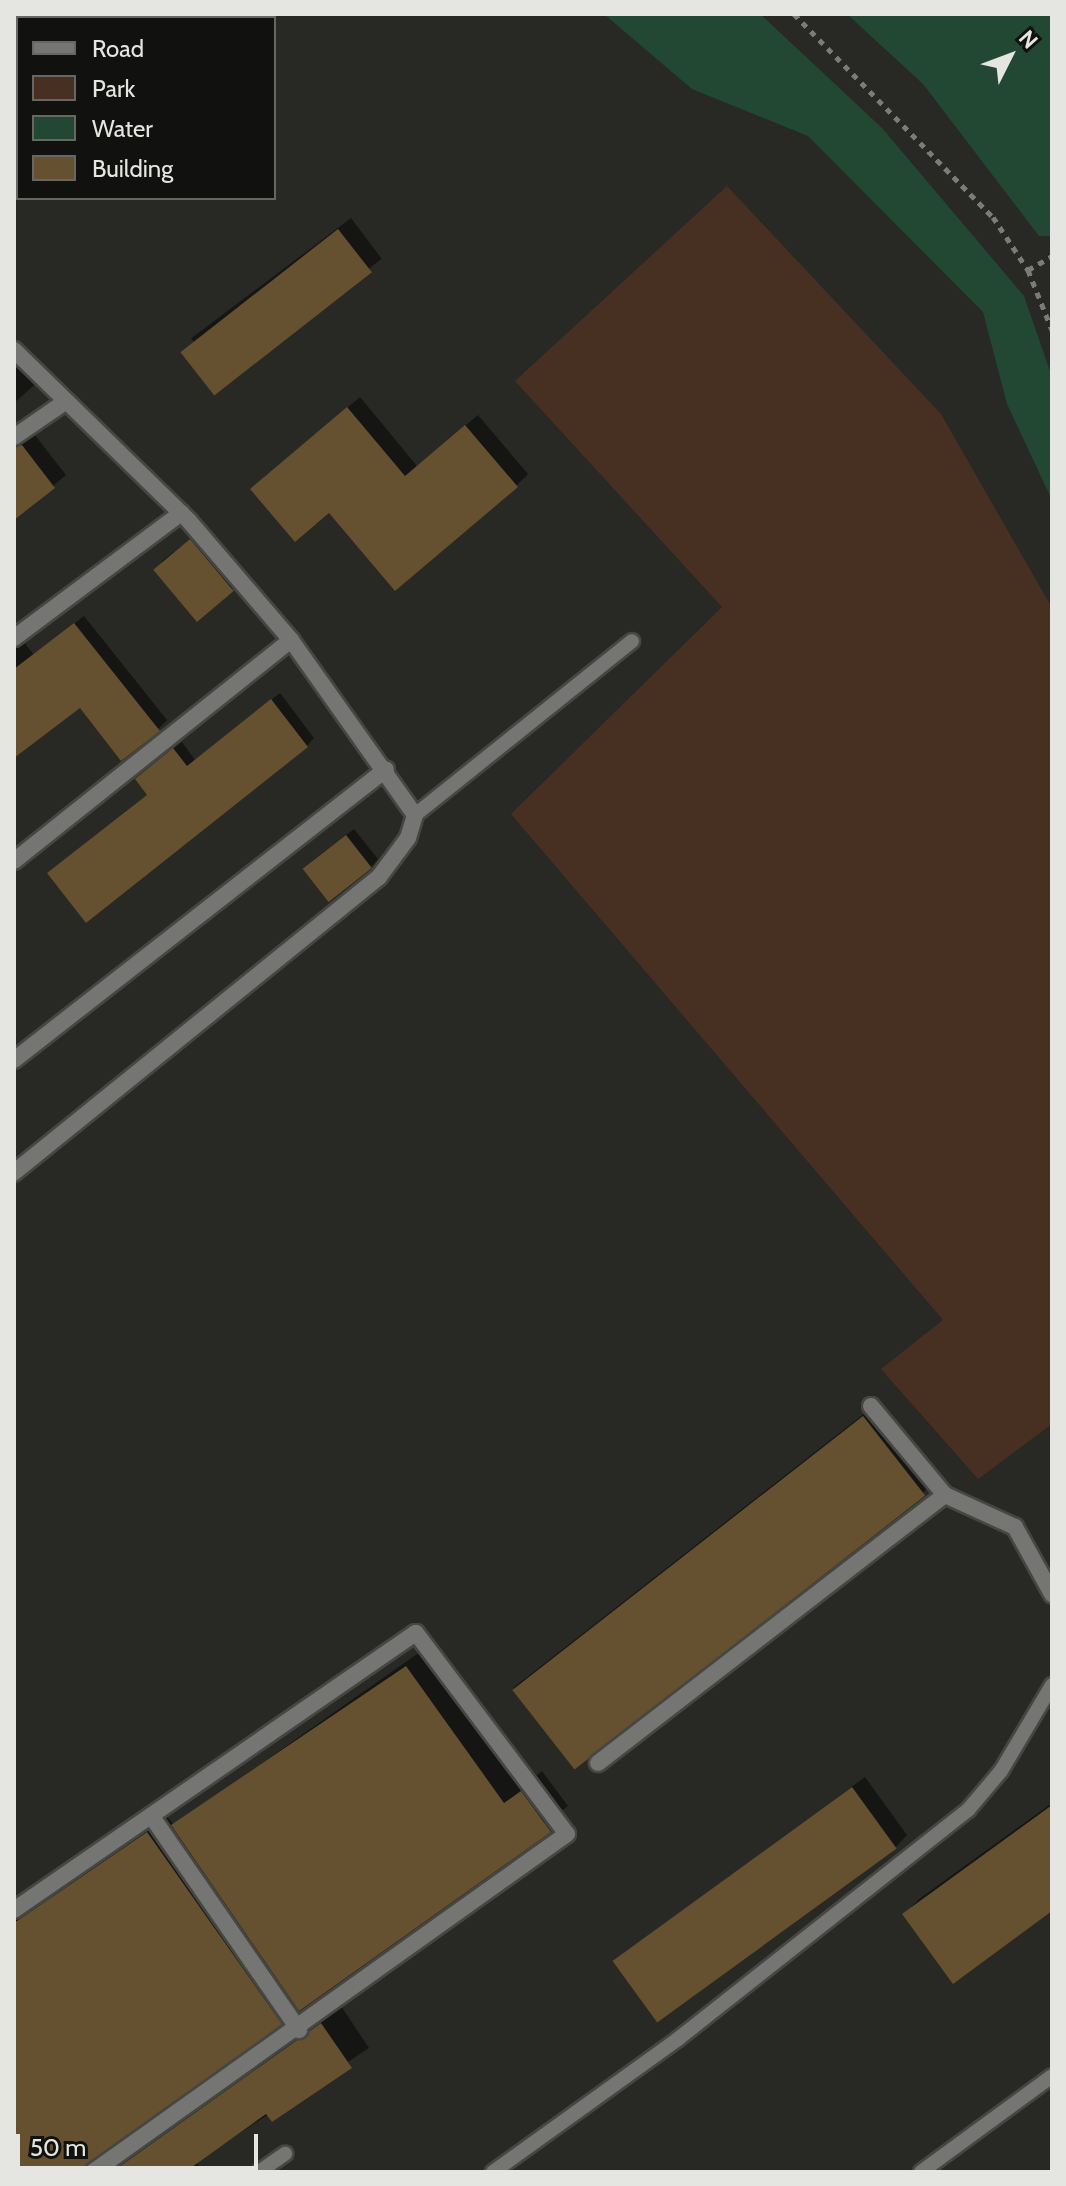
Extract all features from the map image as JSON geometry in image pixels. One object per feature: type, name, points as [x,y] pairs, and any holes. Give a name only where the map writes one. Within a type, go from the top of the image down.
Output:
[{"type":"street","points":[[14,350],[181,513],[291,640],[386,769],[415,815],[408,838],[379,877],[14,1173]]},
{"type":"street","points":[[14,437],[65,402]]},
{"type":"street","points":[[14,638],[181,513]]},
{"type":"street","points":[[14,861],[291,640]]},
{"type":"street","points":[[14,1060],[386,769]]},
{"type":"street","points":[[871,1406],[945,1495],[1015,1527],[1052,1594]]},
{"type":"street","points":[[598,1763],[945,1495]]},
{"type":"street","points":[[14,1910],[416,1633],[567,1834],[299,2030],[93,2172]]},
{"type":"street","points":[[152,1817],[299,2030]]},
{"type":"lane","points":[[415,815],[632,641]]},
{"type":"lane","points":[[493,2172],[678,2039],[968,1810],[1001,1771],[1052,1685]]},
{"type":"lane","points":[[921,2172],[1052,2076]]},
{"type":"lane","points":[[259,2172],[285,2154]]},
{"type":"path","points":[[794,14],[947,166],[1028,270],[1052,330]]},
{"type":"path","points":[[1028,270],[1052,256]]},
{"type":"green space","points":[[727,186],[941,414],[1052,608],[1052,1424],[978,1479],[881,1369],[943,1320],[511,814],[722,607],[515,381]]},
{"type":"water","points":[[604,14],[760,14],[882,128],[1024,296],[1052,377],[1052,500],[1007,404],[983,312],[808,136],[692,89]]},
{"type":"water","points":[[847,14],[1052,14],[1052,236],[1039,236],[923,84]]},
{"type":"building","points":[[338,229],[372,272],[214,395],[180,352]]},
{"type":"building","points":[[347,407],[405,476],[465,425],[518,487],[395,591],[329,513],[295,542],[250,489]]},
{"type":"building","points":[[22,445],[55,488],[14,520],[14,448]]},
{"type":"building","points":[[190,539],[234,591],[197,622],[153,570]]},
{"type":"building","points":[[74,623],[160,731],[121,761],[80,708],[14,758],[14,669]]},
{"type":"building","points":[[271,699],[308,747],[86,923],[47,873],[147,795],[135,779],[173,748],[187,766]]},
{"type":"building","points":[[346,835],[372,868],[329,902],[303,869]]},
{"type":"building","points":[[863,1416],[925,1496],[575,1770],[512,1690]]},
{"type":"building","points":[[406,1666],[504,1803],[521,1791],[551,1832],[299,2011],[171,1825]]},
{"type":"building","points":[[852,1787],[897,1848],[657,2022],[613,1961]]},
{"type":"building","points":[[1052,1805],[1052,1911],[953,1984],[902,1914]]},
{"type":"building","points":[[147,1832],[282,2024],[82,2172],[14,2172],[14,1923]]},
{"type":"building","points":[[321,2023],[352,2068],[272,2122],[266,2114],[185,2172],[112,2172]]}]
